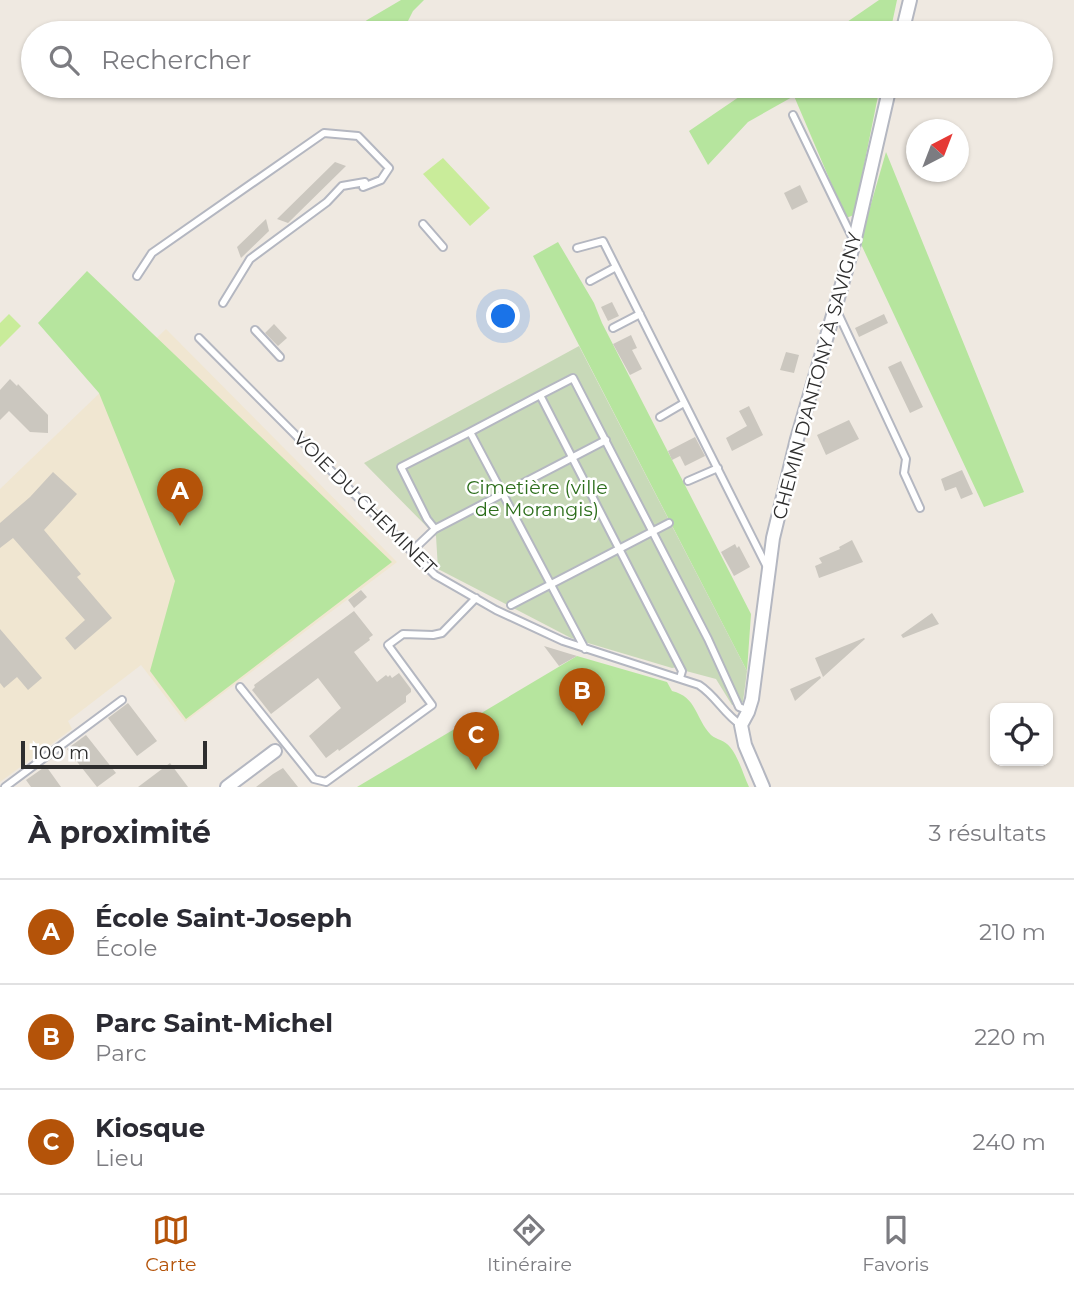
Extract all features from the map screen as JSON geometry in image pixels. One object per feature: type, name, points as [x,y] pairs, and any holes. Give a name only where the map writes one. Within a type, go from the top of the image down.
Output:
[{"type":"street","points":[[905,21],[910,0]]},
{"type":"street","name":"CHEMIN D'ANTONY À SAVIGNY","points":[[741,725],[749,710],[768,569],[797,439],[854,243],[887,98]]},
{"type":"street","points":[[741,725],[745,745],[763,787]]},
{"type":"street","points":[[227,787],[280,747]]},
{"type":"lane","points":[[793,115],[854,243]]},
{"type":"lane","points":[[137,276],[152,253],[324,133],[358,136],[390,168],[380,180],[364,185],[342,186],[327,202],[250,259],[223,303]]},
{"type":"lane","points":[[423,224],[443,247]]},
{"type":"lane","points":[[577,248],[603,241],[768,569]]},
{"type":"lane","points":[[590,281],[616,267]]},
{"type":"lane","points":[[836,308],[906,459],[904,472],[920,508]]},
{"type":"lane","points":[[613,328],[640,314]]},
{"type":"lane","points":[[255,330],[280,357]]},
{"type":"lane","name":"VOIE DU CHEMINET","points":[[198,338],[435,575],[541,632],[585,649],[680,678],[705,689],[723,712],[741,725]]},
{"type":"lane","points":[[435,529],[427,519],[401,467],[573,378],[708,639],[739,707],[749,710]]},
{"type":"lane","points":[[540,394],[682,671],[680,678]]},
{"type":"lane","points":[[660,417],[684,403]]},
{"type":"lane","points":[[470,432],[585,649]]},
{"type":"lane","points":[[412,551],[435,529],[606,440]]},
{"type":"lane","points":[[688,481],[718,468]]},
{"type":"lane","points":[[511,605],[669,523]]},
{"type":"lane","points":[[240,687],[280,747],[314,779],[326,782],[432,705],[388,645],[403,634],[442,633],[476,598]]},
{"type":"lane","points":[[5,787],[122,700]]},
{"type":"shaded area","points":[[166,329],[397,562],[185,722],[141,665],[68,721],[72,729],[0,782],[0,489]]},
{"type":"green space","points":[[401,0],[424,0],[408,21],[367,20]]},
{"type":"green space","points":[[879,0],[897,0],[893,21],[848,21]]},
{"type":"green space","points":[[737,98],[790,98],[748,122],[708,165],[689,131]]},
{"type":"green space","points":[[795,98],[878,98],[854,215],[846,218]]},
{"type":"green space","points":[[886,152],[1024,492],[984,507],[860,242]]},
{"type":"green space","points":[[443,158],[490,208],[470,226],[423,174]]},
{"type":"green space","points":[[558,242],[594,303],[751,614],[747,671],[533,256]]},
{"type":"green space","points":[[87,271],[392,562],[186,719],[150,671],[175,581],[99,393],[38,323]]},
{"type":"green space","points":[[9,314],[21,326],[0,347],[0,323]]},
{"type":"green space","name":"Cimetière (ville de Morangis)","points":[[579,346],[747,671],[743,702],[732,705],[716,679],[686,671],[683,666],[672,668],[571,638],[438,569],[436,536],[364,463]]},
{"type":"green space","points":[[577,656],[667,682],[672,691],[691,703],[711,735],[730,747],[749,787],[357,787]]},
{"type":"building","points":[[335,162],[346,166],[288,223],[277,219]]},
{"type":"building","points":[[800,185],[808,202],[792,210],[784,193]]},
{"type":"building","points":[[266,219],[269,231],[241,258],[237,247]]},
{"type":"building","points":[[612,302],[619,316],[608,321],[601,307]]},
{"type":"building","points":[[884,314],[888,323],[859,337],[855,328]]},
{"type":"building","points":[[274,324],[287,338],[278,346],[265,333]]},
{"type":"building","points":[[631,335],[637,348],[632,350],[642,369],[630,375],[613,344]]},
{"type":"building","points":[[786,352],[799,355],[794,373],[780,370]]},
{"type":"building","points":[[901,361],[923,407],[910,413],[888,367]]},
{"type":"building","points":[[10,379],[48,415],[48,433],[30,432],[9,411],[0,420],[0,390]]},
{"type":"building","points":[[749,406],[763,435],[732,451],[726,438],[747,426],[739,411]]},
{"type":"building","points":[[849,420],[859,439],[826,455],[817,435]]},
{"type":"building","points":[[695,437],[705,456],[685,466],[680,456],[672,460],[668,451]]},
{"type":"building","points":[[962,470],[973,494],[961,499],[956,487],[945,491],[941,479]]},
{"type":"building","points":[[53,472],[77,494],[44,530],[81,574],[77,577],[112,618],[75,650],[65,638],[85,620],[13,538],[0,548],[0,523]]},
{"type":"building","points":[[852,540],[863,562],[819,578],[815,566],[822,563],[819,558],[840,549],[839,547]]},
{"type":"building","points":[[735,544],[737,548],[739,546],[750,567],[734,576],[721,552]]},
{"type":"building","points":[[361,590],[367,597],[354,608],[348,600]]},
{"type":"building","points":[[354,611],[373,635],[354,652],[377,682],[386,675],[392,678],[399,673],[411,692],[406,696],[406,702],[326,758],[309,736],[341,708],[318,678],[271,714],[252,690],[254,685]]},
{"type":"building","points":[[932,613],[939,624],[903,638],[901,635]]},
{"type":"building","points":[[0,629],[42,678],[28,690],[17,677],[4,688],[0,683]]},
{"type":"building","points":[[865,639],[823,677],[815,658]]},
{"type":"building","points":[[544,646],[577,656],[559,666]]},
{"type":"building","points":[[820,676],[821,678],[795,701],[790,689]]},
{"type":"building","points":[[128,703],[157,741],[137,756],[108,718]]},
{"type":"building","points":[[86,735],[116,773],[97,787],[67,749]]},
{"type":"building","points":[[170,763],[188,787],[138,787]]},
{"type":"building","points":[[46,766],[61,787],[31,787],[26,780]]},
{"type":"building","points":[[283,768],[298,787],[256,787],[273,774]]},
{"type":"place","name":"École Saint-Joseph","points":[[180,526]]},
{"type":"place","name":"Parc Saint-Michel","points":[[582,726]]},
{"type":"place","name":"Kiosque","points":[[476,770]]}]
